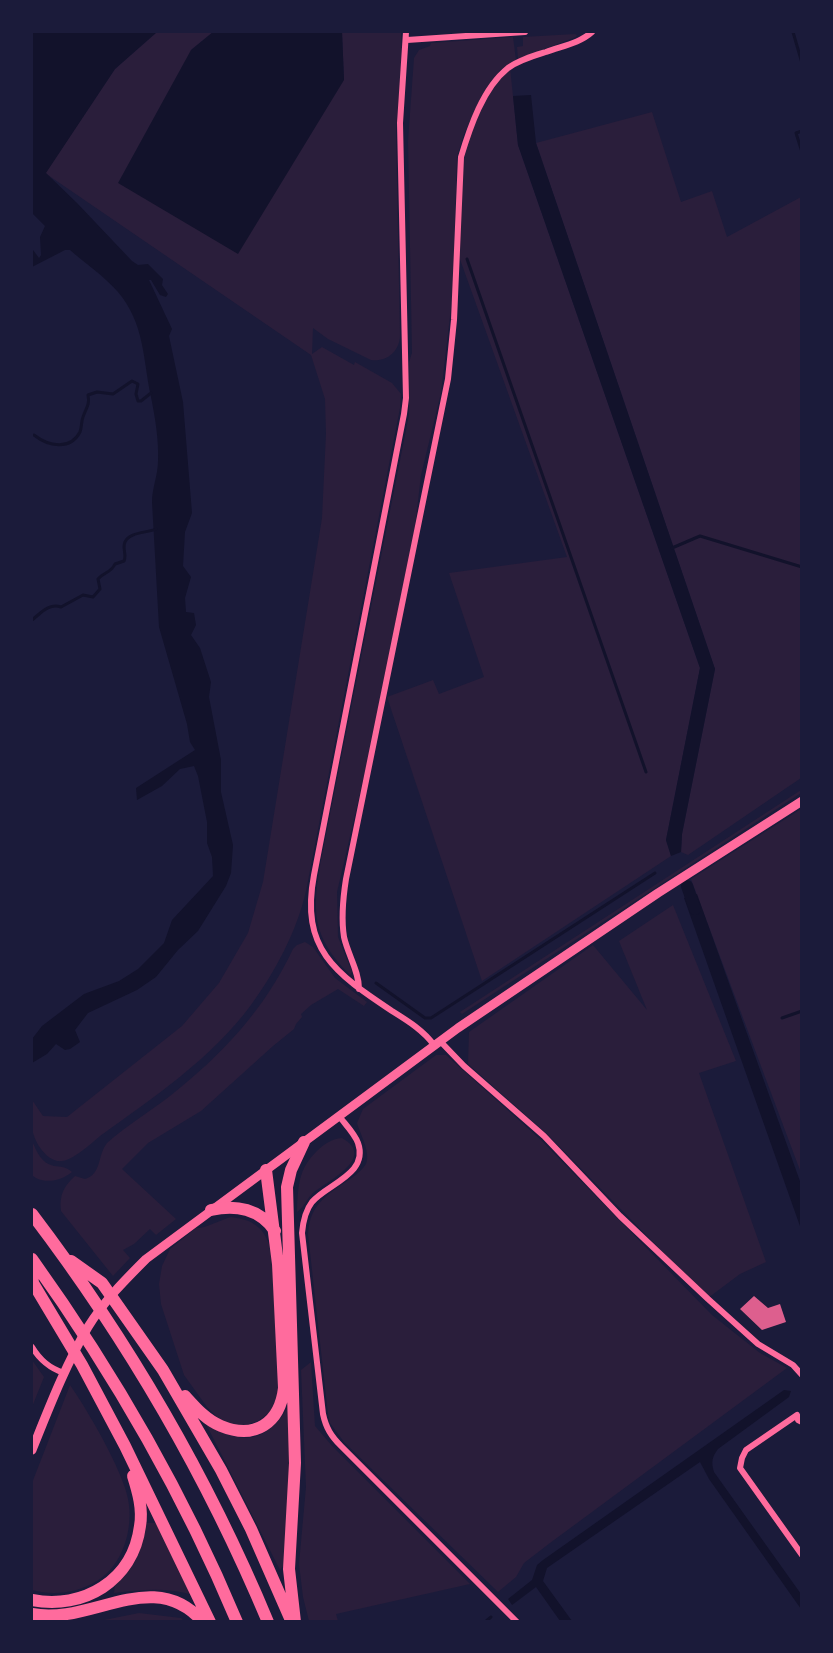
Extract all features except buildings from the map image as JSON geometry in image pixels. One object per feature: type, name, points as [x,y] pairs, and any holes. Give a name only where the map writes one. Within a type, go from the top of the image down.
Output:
[{"type":"highway","points":[[294,1622],[289,1569],[295,1462],[287,1187],[291,1170],[304,1142]]},
{"type":"highway","points":[[266,1170],[278,1176],[287,1187]]},
{"type":"highway","points":[[163,1370],[196,1408],[219,1425],[234,1430],[249,1431],[270,1422],[280,1406],[284,1388],[278,1264],[266,1170]]},
{"type":"highway","points":[[211,1210],[229,1207],[246,1209],[260,1215],[275,1231]]},
{"type":"highway","points":[[32,1214],[108,1319],[170,1421],[214,1503],[268,1622]]},
{"type":"highway","points":[[64,1256],[102,1282],[163,1370],[226,1479],[294,1622]]},
{"type":"highway","points":[[32,1259],[75,1319],[171,1481],[237,1622]]},
{"type":"highway","points":[[32,1273],[33,1283],[82,1365],[125,1446],[210,1622]]},
{"type":"highway","points":[[32,1600],[56,1603],[78,1599],[116,1577],[133,1552],[138,1537],[141,1509],[125,1446]]},
{"type":"highway","points":[[32,1614],[59,1615],[151,1596],[179,1602],[203,1622]]},
{"type":"main road","points":[[32,1450],[64,1373],[89,1326],[120,1285],[146,1259],[437,1043],[658,893],[801,801]]},
{"type":"street","points":[[406,32],[400,123],[406,398],[310,897],[311,926],[321,949],[341,974],[359,989],[426,1034],[464,1066],[544,1136],[620,1216],[700,1292],[758,1344],[793,1365],[801,1375]]},
{"type":"street","points":[[407,40],[525,32]]},
{"type":"street","points":[[359,989],[359,981],[344,936],[343,901],[448,379],[454,320],[461,157],[469,132],[481,107],[502,74],[519,62],[581,40],[592,32]]},
{"type":"street","points":[[339,1116],[358,1143],[357,1164],[352,1172],[318,1195],[310,1204],[305,1214],[302,1233],[326,1426],[331,1436],[517,1622]]},
{"type":"street","points":[[32,1347],[44,1363],[64,1373]]},
{"type":"street","points":[[801,1409],[796,1415],[746,1450],[740,1468],[801,1555]]},
{"type":"street","points":[[796,1415],[801,1422]]},
{"type":"shaded area","points":[[32,32],[157,32],[115,69],[46,173],[132,261],[138,265],[148,264],[163,279],[162,285],[168,294],[166,297],[160,295],[149,280],[172,329],[169,336],[183,402],[192,513],[185,532],[183,566],[191,577],[185,598],[186,612],[194,613],[196,625],[191,635],[200,648],[211,682],[209,697],[221,760],[221,792],[233,845],[231,873],[226,886],[198,931],[178,950],[156,977],[137,990],[88,1013],[75,1030],[80,1042],[70,1049],[65,1050],[56,1044],[47,1054],[32,1063],[32,1039],[42,1026],[84,994],[119,981],[138,969],[164,943],[172,920],[213,876],[212,857],[207,843],[207,822],[194,766],[180,769],[162,786],[137,800],[136,788],[195,750],[190,742],[159,627],[152,502],[158,466],[156,429],[142,343],[127,304],[118,292],[70,250],[65,250],[32,267],[33,250],[39,258],[41,255],[40,237],[45,226],[32,213]]},
{"type":"shaded area","points":[[157,32],[213,32],[191,50],[344,80],[342,32],[401,32],[402,55],[396,131],[399,342],[395,351],[387,358],[371,360],[328,339],[313,328],[312,354],[322,347],[392,383],[401,394],[400,408],[306,891],[291,936],[260,992],[218,1043],[181,1076],[82,1151],[66,1160],[56,1161],[46,1155],[33,1133],[32,1100],[43,1116],[67,1117],[182,1026],[219,983],[248,933],[263,882],[322,518],[326,434],[325,399],[311,355],[45,173],[115,69]]},
{"type":"shaded area","points":[[213,32],[342,32],[344,80],[238,254],[118,183],[191,50]]},
{"type":"shaded area","points":[[575,34],[576,37],[518,59],[517,47],[523,46],[523,37]]},
{"type":"shaded area","points":[[513,37],[516,60],[500,70],[478,105],[464,134],[457,157],[453,291],[441,393],[421,475],[415,527],[366,768],[337,892],[338,937],[352,972],[350,975],[337,961],[321,935],[316,894],[409,415],[409,362],[412,353],[408,141],[414,58],[419,50],[430,46],[431,43]]},
{"type":"shaded area","points":[[510,67],[518,145],[700,668],[666,840],[671,856],[482,981],[387,697],[433,680],[439,694],[484,677],[449,573],[567,557],[457,251],[461,157],[485,99]]},
{"type":"shaded area","points":[[531,95],[536,143],[715,669],[682,834],[681,852],[671,856],[666,840],[700,668],[518,145],[513,96]]},
{"type":"shaded area","points":[[652,112],[681,202],[712,191],[727,237],[801,197],[801,778],[688,855],[681,852],[682,834],[715,669],[536,143]]},
{"type":"shaded area","points":[[801,790],[801,793],[462,1014],[460,1012]]},
{"type":"shaded area","points":[[801,809],[801,1173],[691,879]]},
{"type":"shaded area","points":[[697,894],[801,1184],[801,1229],[684,898]]},
{"type":"shaded area","points":[[673,905],[736,1061],[699,1073],[766,1262],[740,1274],[708,1298],[547,1134],[468,1064],[469,1032],[593,945],[647,1010],[619,941]]},
{"type":"shaded area","points":[[305,942],[313,947],[335,978],[367,1002],[364,1006],[338,989],[311,1005],[301,1014],[302,1017],[294,1029],[201,1111],[148,1143],[122,1169],[176,1219],[156,1235],[150,1229],[134,1244],[123,1250],[130,1258],[113,1276],[61,1211],[61,1200],[65,1187],[75,1176],[85,1179],[90,1177],[97,1169],[107,1143],[170,1096],[224,1047],[269,992],[293,949]]},
{"type":"shaded area","points":[[436,1055],[446,1055],[541,1140],[712,1315],[760,1353],[787,1368],[524,1563],[516,1577],[498,1592],[344,1442],[330,1423],[328,1414],[308,1234],[312,1214],[322,1200],[362,1170],[366,1164],[366,1149],[357,1123],[363,1109]]},
{"type":"shaded area","points":[[342,1138],[352,1146],[354,1154],[352,1161],[337,1176],[312,1194],[297,1212],[299,1186],[306,1165],[323,1146],[332,1140]]},
{"type":"shaded area","points":[[32,1141],[46,1162],[72,1172],[52,1181],[41,1180],[32,1175]]},
{"type":"shaded area","points":[[231,1217],[240,1218],[258,1227],[263,1232],[272,1253],[278,1396],[270,1412],[258,1421],[243,1426],[218,1418],[207,1407],[184,1375],[161,1304],[159,1284],[162,1266],[170,1249],[196,1228]]},
{"type":"shaded area","points":[[32,1360],[44,1377],[32,1407]]},
{"type":"shaded area","points":[[311,1362],[315,1426],[333,1447],[470,1584],[336,1614],[338,1621],[309,1621],[299,1564],[306,1487],[301,1370]]},
{"type":"shaded area","points":[[70,1385],[95,1424],[125,1487],[129,1510],[128,1533],[114,1566],[97,1581],[73,1591],[40,1592],[32,1590],[32,1483]]},
{"type":"shaded area","points":[[784,1390],[791,1391],[789,1397],[718,1449],[713,1457],[713,1465],[714,1472],[801,1594],[801,1609],[709,1479],[700,1462],[547,1568],[543,1581],[572,1621],[560,1621],[536,1587],[512,1605],[508,1599],[532,1580],[537,1565],[543,1560]]},
{"type":"shaded area","points":[[289,1405],[290,1489],[284,1565],[280,1570],[206,1424],[231,1436],[253,1437],[263,1434],[272,1427]]},
{"type":"shaded area","points":[[146,1523],[156,1523],[193,1595],[163,1590],[114,1593],[115,1584],[138,1555]]},
{"type":"shaded area","points":[[139,1613],[181,1618],[184,1621],[99,1621]]},
{"type":"waterway","points":[[793,32],[802,63]]},
{"type":"waterway","points":[[802,131],[796,133],[802,152]]},
{"type":"waterway","points":[[467,259],[646,772]]},
{"type":"waterway","points":[[34,435],[52,444],[71,442],[80,432],[88,404],[88,395],[97,392],[113,394],[132,381],[138,384],[136,394],[138,401],[151,393]]},
{"type":"waterway","points":[[32,620],[53,606],[61,607],[83,595],[93,597],[100,589],[98,579],[115,564],[124,561],[124,544],[127,539],[130,536],[156,529]]},
{"type":"waterway","points":[[672,548],[700,536],[802,567]]},
{"type":"waterway","points":[[376,983],[425,1018],[431,1018],[655,873]]},
{"type":"waterway","points":[[687,886],[695,909]]},
{"type":"waterway","points":[[782,1018],[802,1011]]},
{"type":"waterway","points":[[485,1622],[491,1617]]}]
